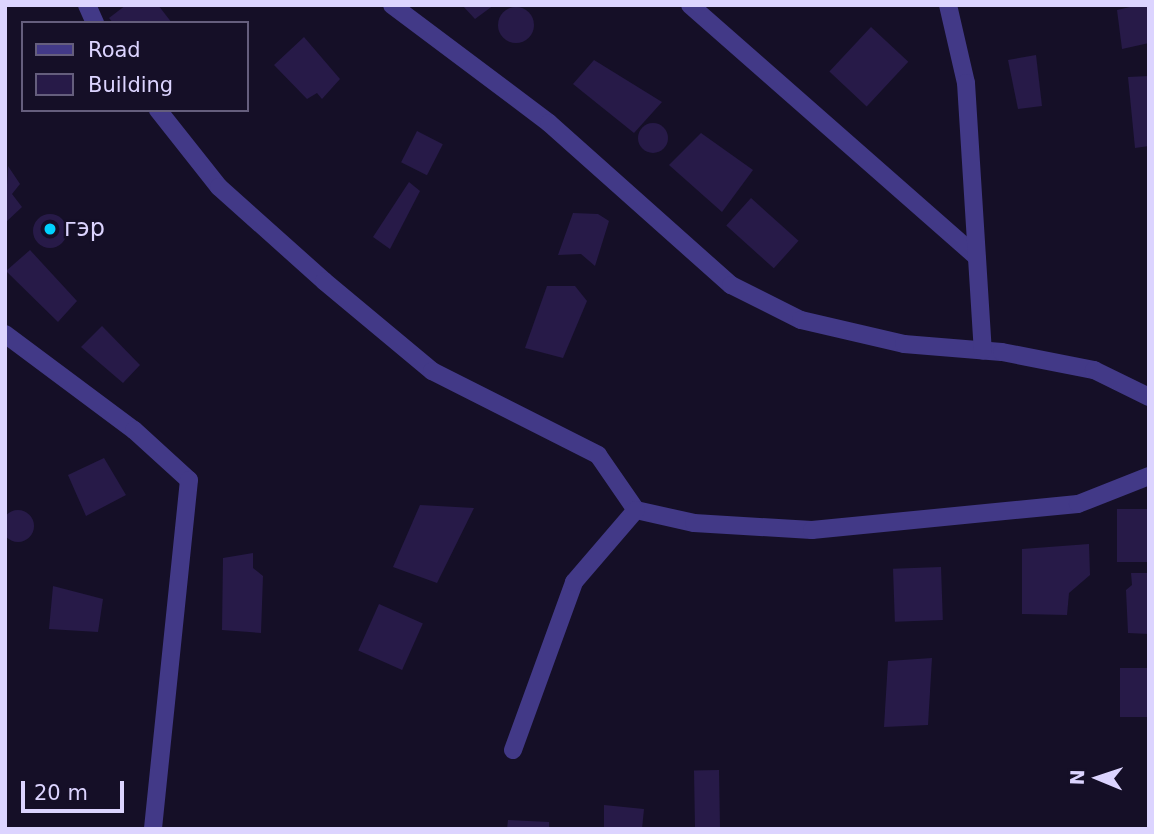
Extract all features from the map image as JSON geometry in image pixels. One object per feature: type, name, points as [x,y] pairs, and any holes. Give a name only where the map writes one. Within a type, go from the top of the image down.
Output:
[{"type":"street","points":[[392,5],[549,123],[731,285],[801,320],[904,344],[983,350],[1094,370],[1149,397]]},
{"type":"street","points":[[690,5],[976,256]]},
{"type":"street","points":[[948,5],[966,83],[983,350]]},
{"type":"street","points":[[160,112],[219,187],[432,371],[598,455],[636,510],[694,523],[812,530],[1078,504],[1149,476]]},
{"type":"street","points":[[5,334],[134,430],[189,480],[153,829]]},
{"type":"street","points":[[513,750],[574,582],[636,510]]},
{"type":"building","points":[[126,5],[158,5],[170,21],[111,21],[109,18]]},
{"type":"building","points":[[462,5],[494,5],[475,19]]},
{"type":"building","points":[[1148,5],[1149,43],[1122,49],[1117,10]]},
{"type":"building","points":[[516,7],[528,13],[534,25],[528,37],[516,43],[504,37],[498,25],[504,13]]},
{"type":"building","points":[[871,27],[908,62],[867,106],[829,72]]},
{"type":"building","points":[[304,37],[340,79],[322,99],[317,93],[307,99],[274,65]]},
{"type":"building","points":[[1036,55],[1042,106],[1018,109],[1008,60]]},
{"type":"building","points":[[594,60],[662,102],[634,133],[573,84]]},
{"type":"building","points":[[1149,76],[1149,146],[1135,148],[1128,77]]},
{"type":"building","points":[[653,123],[659,124],[667,132],[667,144],[659,152],[653,153],[647,152],[639,144],[638,138],[639,132],[647,124]]},
{"type":"building","points":[[417,131],[443,144],[427,175],[401,162]]},
{"type":"building","points":[[701,133],[753,170],[722,212],[669,165]]},
{"type":"building","points":[[8,166],[20,184],[12,194],[22,207],[5,223]]},
{"type":"building","points":[[409,182],[420,191],[390,249],[373,237]]},
{"type":"building","points":[[751,198],[799,241],[774,268],[726,225]]},
{"type":"building","points":[[573,213],[598,214],[609,221],[595,266],[581,254],[558,255]]},
{"type":"building","name":"гэр","points":[[50,214],[62,219],[67,231],[62,243],[50,248],[38,243],[33,231],[38,219]]},
{"type":"building","points":[[30,250],[77,301],[58,322],[6,271]]},
{"type":"building","points":[[547,286],[575,286],[587,301],[563,358],[525,348]]},
{"type":"building","points":[[102,326],[140,365],[123,383],[81,347]]},
{"type":"building","points":[[104,458],[126,495],[86,516],[68,475]]},
{"type":"building","points":[[420,505],[474,508],[437,583],[393,567]]},
{"type":"building","points":[[1117,509],[1149,509],[1149,562],[1117,562]]},
{"type":"building","points":[[18,510],[29,515],[34,526],[29,537],[18,542],[7,537],[2,526],[7,515]]},
{"type":"building","points":[[1089,544],[1090,575],[1069,593],[1067,615],[1022,614],[1022,549]]},
{"type":"building","points":[[253,553],[253,568],[263,576],[261,633],[222,630],[223,558]]},
{"type":"building","points":[[941,567],[943,620],[895,622],[893,569]]},
{"type":"building","points":[[1131,573],[1149,573],[1149,634],[1128,633],[1126,590],[1132,585]]},
{"type":"building","points":[[53,586],[103,599],[98,632],[49,629]]},
{"type":"building","points":[[379,604],[423,624],[402,670],[358,651]]},
{"type":"building","points":[[932,658],[928,725],[884,727],[888,661]]},
{"type":"building","points":[[1120,668],[1149,668],[1149,717],[1120,717]]},
{"type":"building","points":[[694,770],[719,770],[720,829],[695,829]]},
{"type":"building","points":[[604,805],[644,809],[642,829],[604,829]]},
{"type":"building","points":[[508,820],[549,822],[549,829],[507,829]]},
{"type":"place","name":"гэр","points":[[50,229]]}]
